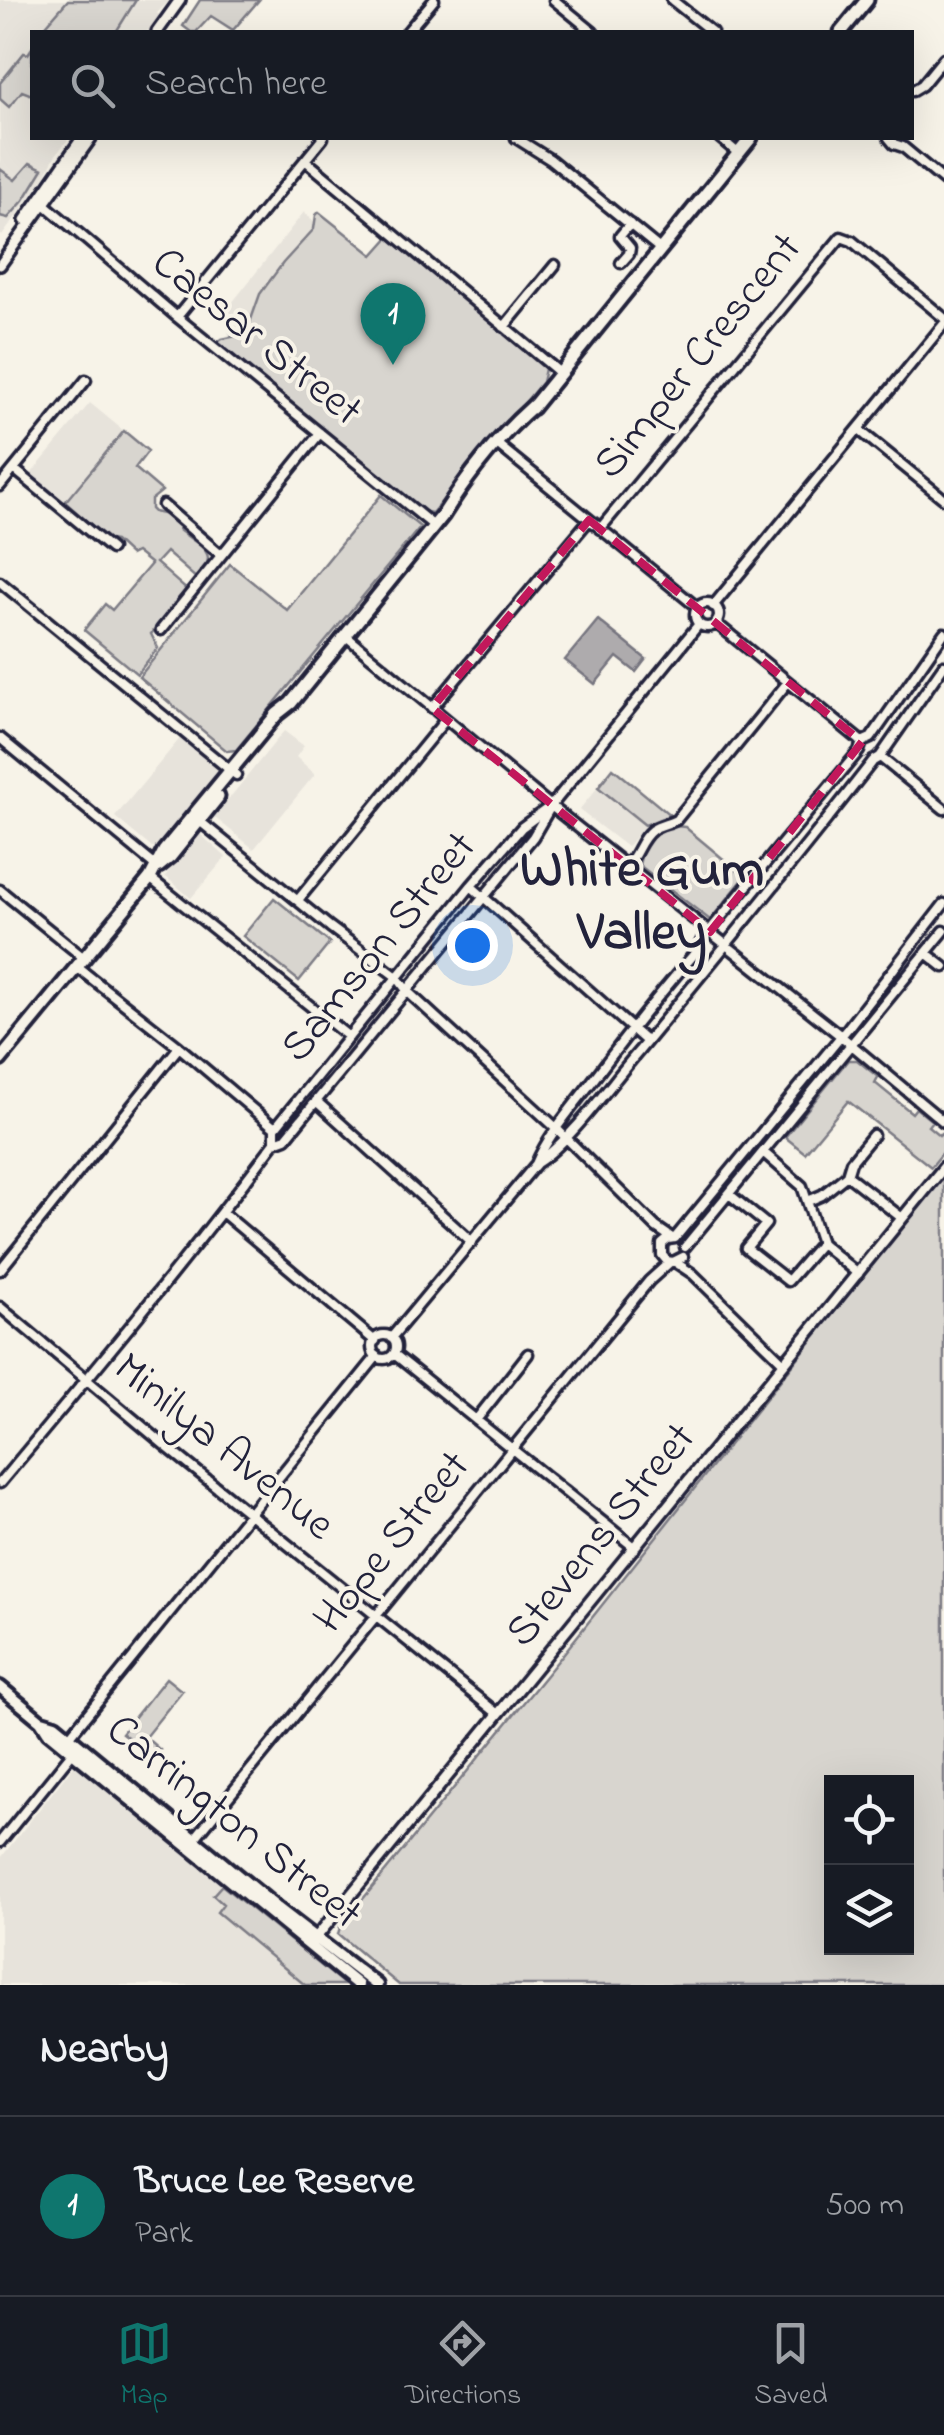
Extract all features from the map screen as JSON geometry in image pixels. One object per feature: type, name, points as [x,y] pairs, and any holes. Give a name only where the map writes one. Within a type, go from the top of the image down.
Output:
[{"type":"main road","points":[[833,30],[859,2]]},
{"type":"main road","points":[[841,30],[859,2]]},
{"type":"main road","points":[[2,1052],[80,962],[153,872],[164,851],[196,818],[277,714],[346,636],[443,515],[465,494],[749,140]]},
{"type":"main road","name":"Carrington Street","points":[[0,1687],[42,1721],[48,1732],[66,1740],[313,1942],[358,1985]]},
{"type":"main road","name":"Carrington Street","points":[[313,1942],[376,1985]]},
{"type":"street","points":[[162,30],[184,0]]},
{"type":"street","points":[[409,30],[434,0]]},
{"type":"street","points":[[554,0],[591,30]]},
{"type":"street","points":[[672,0],[710,30]]},
{"type":"street","points":[[914,89],[944,58]]},
{"type":"street","points":[[935,69],[944,77]]},
{"type":"street","points":[[0,265],[81,140]]},
{"type":"street","points":[[0,254],[89,140]]},
{"type":"street","points":[[178,317],[321,140]]},
{"type":"street","points":[[519,140],[551,160],[660,249]]},
{"type":"street","points":[[723,140],[738,152]]},
{"type":"street","points":[[891,140],[944,180]]},
{"type":"street","points":[[305,160],[560,373]]},
{"type":"street","name":"Caesar Street","points":[[41,202],[434,526]]},
{"type":"street","points":[[621,264],[630,248],[620,236],[630,224]]},
{"type":"street","name":"Simper Crescent","points":[[600,529],[841,236],[852,241],[944,321]]},
{"type":"street","points":[[504,327],[555,265]]},
{"type":"street","points":[[713,606],[944,321]]},
{"type":"street","points":[[0,486],[86,380]]},
{"type":"street","points":[[859,430],[944,499]]},
{"type":"street","points":[[161,630],[320,432]]},
{"type":"street","points":[[500,446],[698,608]]},
{"type":"street","points":[[14,469],[111,549]]},
{"type":"street","points":[[163,505],[221,555]]},
{"type":"street","points":[[432,708],[589,520]]},
{"type":"street","points":[[0,582],[233,773]]},
{"type":"street","points":[[705,604],[713,606],[718,614],[716,622],[708,627],[698,624],[698,608],[705,604]]},
{"type":"street","points":[[716,622],[864,744],[879,742],[878,756]]},
{"type":"street","name":"Samson Street","points":[[0,1483],[88,1379],[275,1142],[286,1138],[408,992],[698,624]]},
{"type":"street","points":[[536,1164],[556,1128],[864,744],[944,633]]},
{"type":"street","points":[[346,636],[944,1122]]},
{"type":"street","points":[[392,1338],[726,944],[878,756],[944,665]]},
{"type":"street","points":[[627,865],[650,831],[676,820],[788,682]]},
{"type":"street","points":[[298,900],[446,719]]},
{"type":"street","points":[[0,738],[349,1037]]},
{"type":"street","points":[[864,744],[863,758],[878,756],[944,809]]},
{"type":"street","name":"Samson Street","points":[[275,1142],[275,1128],[471,886],[522,827],[551,806]]},
{"type":"street","points":[[196,818],[397,978],[656,1227],[685,1246]]},
{"type":"street","points":[[471,886],[646,1041]]},
{"type":"street","points":[[0,890],[275,1128]]},
{"type":"street","points":[[662,1244],[674,1238],[944,904]]},
{"type":"street","points":[[673,1259],[944,931]]},
{"type":"street","points":[[926,952],[944,967]]},
{"type":"street","points":[[0,1270],[179,1047]]},
{"type":"street","points":[[305,1092],[472,1242]]},
{"type":"street","points":[[808,1201],[846,1175],[873,1134]]},
{"type":"street","points":[[764,1152],[798,1180],[821,1243],[858,1274]]},
{"type":"street","name":"Stevens Street","points":[[313,1942],[944,1167]]},
{"type":"street","points":[[846,1175],[902,1218]]},
{"type":"street","points":[[730,1194],[766,1224],[746,1248],[788,1281],[821,1243]]},
{"type":"street","points":[[222,1212],[375,1340]]},
{"type":"street","points":[[656,1227],[673,1259],[784,1364]]},
{"type":"street","name":"Hope Street","points":[[191,1843],[649,1282],[673,1259]]},
{"type":"street","name":"Minilya Avenue","points":[[0,1307],[498,1714]]},
{"type":"street","points":[[392,1338],[396,1344],[394,1354],[388,1359],[377,1356],[373,1350],[375,1340],[392,1338]]},
{"type":"street","points":[[394,1354],[635,1548]]},
{"type":"street","points":[[476,1420],[528,1354]]},
{"type":"street","points":[[66,1740],[377,1356]]},
{"type":"street","points":[[0,1842],[76,1748]]},
{"type":"highlighted area","points":[[589,520],[862,742],[710,932],[432,708]]},
{"type":"shaded area","points":[[0,0],[170,0],[148,30],[30,30],[30,140],[67,140],[0,234]]},
{"type":"shaded area","points":[[68,0],[136,0],[117,30],[42,30]]},
{"type":"shaded area","points":[[200,0],[259,0],[233,30],[211,16],[198,30],[183,26]]},
{"type":"shaded area","points":[[30,51],[30,94],[22,91],[9,107],[0,99],[0,83],[24,53]]},
{"type":"shaded area","points":[[30,163],[43,169],[8,218],[0,216],[0,169],[15,180]]},
{"type":"shaded area","points":[[304,212],[329,235],[284,306],[229,349],[228,308]]},
{"type":"shaded area","points":[[319,212],[373,255],[390,236],[545,369],[542,382],[432,513],[421,511],[217,343],[241,335],[248,328],[260,294],[314,229]]},
{"type":"shaded area","points":[[90,403],[124,431],[65,502],[31,474]]},
{"type":"shaded area","points":[[124,431],[148,451],[135,468],[162,491],[151,500],[151,509],[182,525],[179,530],[208,556],[198,580],[166,552],[156,563],[188,591],[151,634],[158,648],[137,674],[84,630],[105,604],[112,610],[151,564],[136,552],[130,555],[115,541],[108,540],[65,502]]},
{"type":"shaded area","points":[[381,495],[420,527],[236,750],[227,751],[139,677],[230,564],[287,610]]},
{"type":"shaded area","points":[[598,620],[646,659],[636,672],[617,657],[595,684],[565,660]]},
{"type":"shaded area","points":[[284,731],[304,746],[296,757],[315,774],[254,849],[214,817]]},
{"type":"shaded area","points":[[182,736],[220,769],[157,848],[152,848],[115,817]]},
{"type":"shaded area","points":[[613,768],[670,815],[645,825],[598,787]]},
{"type":"shaded area","points":[[598,787],[645,825],[627,847],[579,810]]},
{"type":"shaded area","points":[[675,826],[685,827],[745,877],[710,920],[639,865],[650,839]]},
{"type":"shaded area","points":[[200,834],[226,857],[191,898],[165,876]]},
{"type":"shaded area","points":[[274,898],[330,943],[299,981],[243,936]]},
{"type":"shaded area","points":[[831,1051],[836,1057],[687,1237],[684,1235],[701,1207]]},
{"type":"shaded area","points":[[848,1060],[857,1060],[878,1077],[875,1083],[912,1113],[916,1108],[932,1121],[928,1126],[944,1136],[944,1151],[931,1167],[848,1101],[805,1153],[785,1137]]},
{"type":"shaded area","points":[[944,1174],[944,1985],[399,1985],[338,1934],[560,1658]]},
{"type":"shaded area","points":[[166,1678],[182,1691],[145,1737],[160,1750],[151,1761],[145,1755],[147,1752],[122,1733]]},
{"type":"shaded area","points":[[75,1764],[349,1985],[0,1985],[0,1859]]},
{"type":"shaded area","points":[[221,1886],[345,1985],[305,1985],[217,1912],[223,1904],[213,1895]]},
{"type":"place","name":"Bruce Lee Reserve","points":[[393,365]]},
{"type":"district","name":"White Gum Valley","points":[[642,904]]}]
